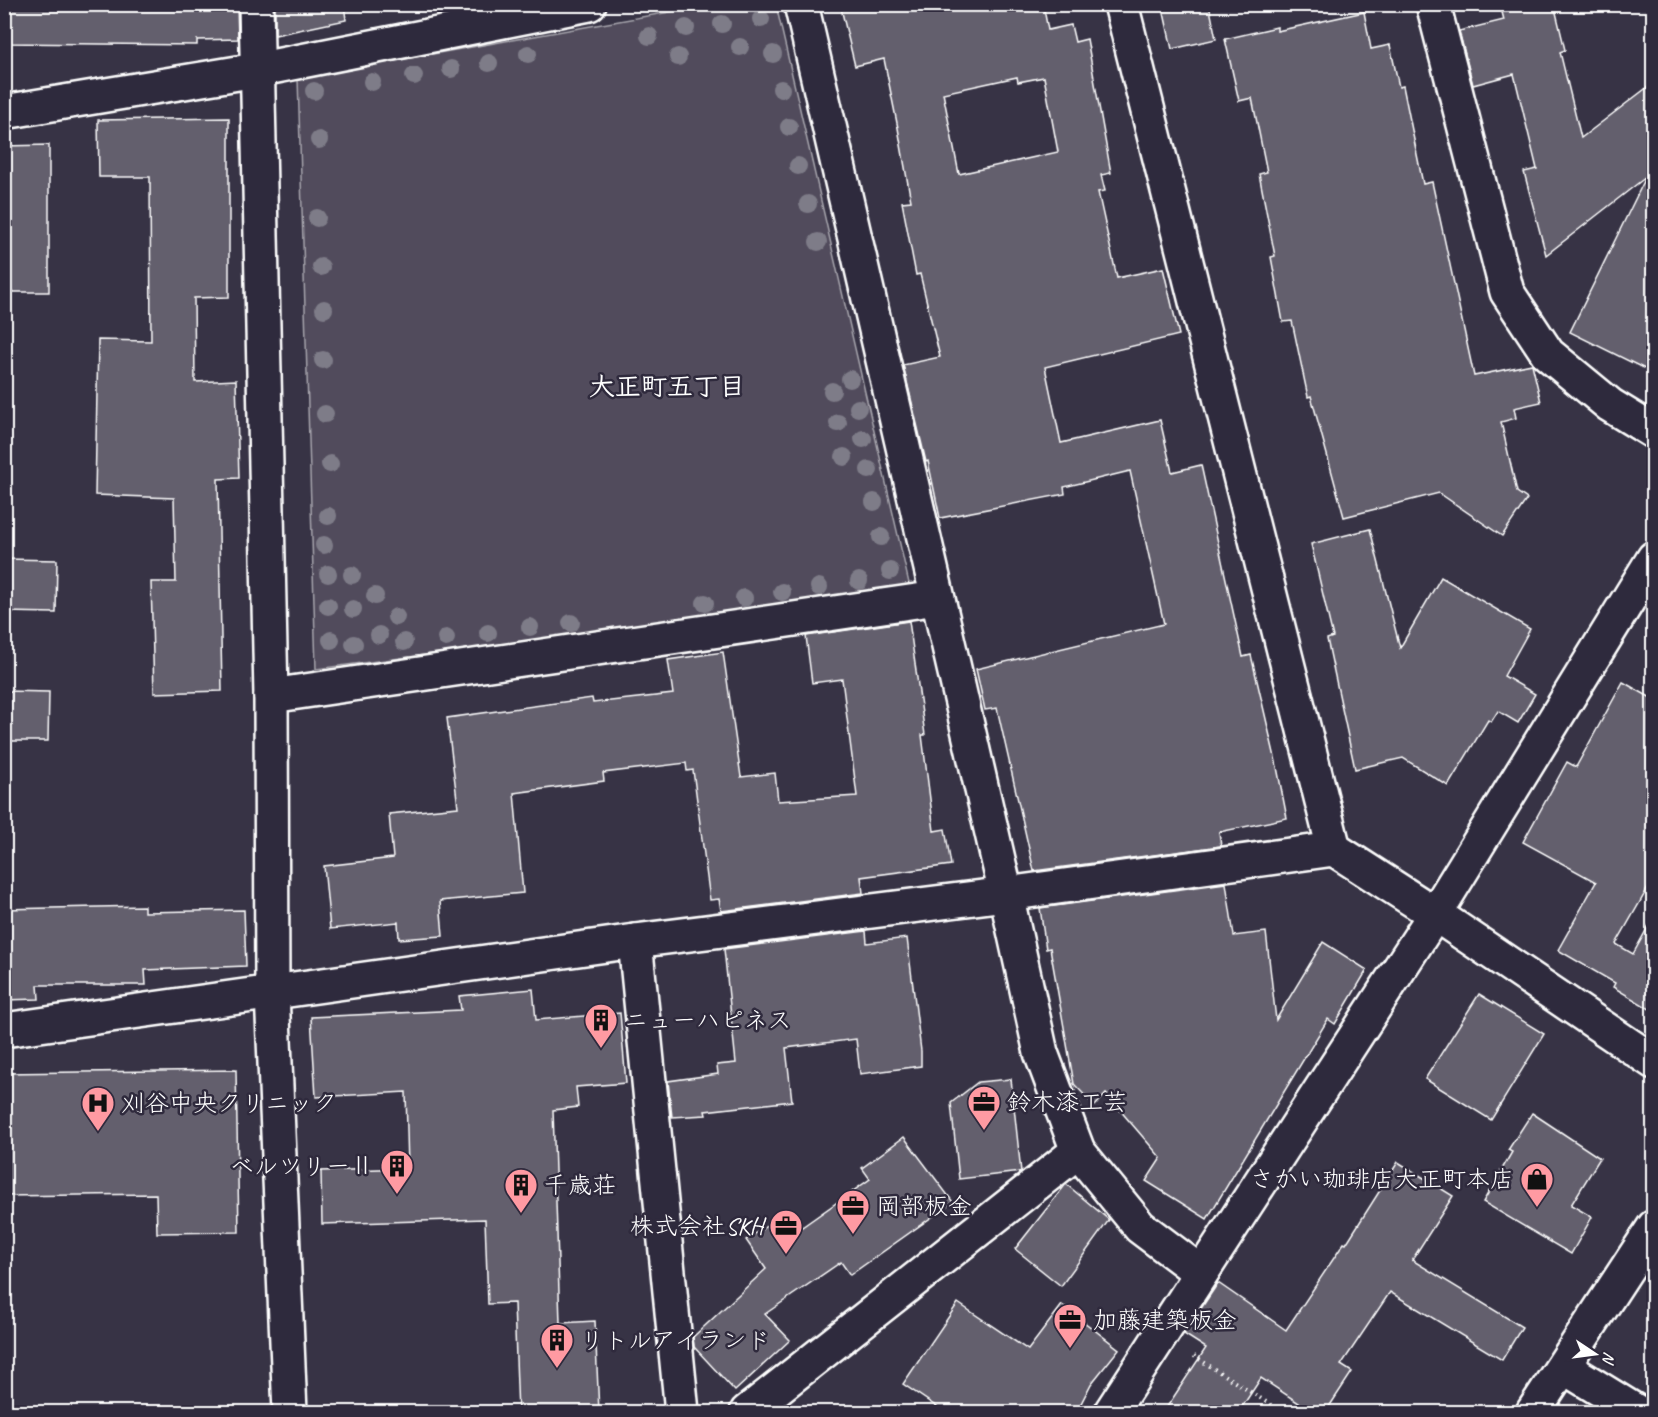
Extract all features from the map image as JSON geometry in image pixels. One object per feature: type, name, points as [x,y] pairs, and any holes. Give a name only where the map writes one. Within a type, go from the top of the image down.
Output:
[{"type":"street","points":[[256,4],[271,696],[272,993],[290,1413]]},
{"type":"street","points":[[4,112],[256,70],[590,4]]},
{"type":"street","points":[[801,4],[1041,1053],[1078,1151],[1140,1227],[1201,1273]]},
{"type":"street","points":[[1121,4],[1334,849]]},
{"type":"street","points":[[1433,4],[1507,292],[1548,354],[1610,405],[1653,432]]},
{"type":"street","points":[[1111,1413],[1435,914],[1653,558]]},
{"type":"street","points":[[271,696],[937,598]]},
{"type":"street","points":[[4,1030],[635,940],[1006,894],[1334,849],[1435,914],[1653,1062]]},
{"type":"street","points":[[635,940],[682,1413]]},
{"type":"street","points":[[747,1413],[1078,1151]]},
{"type":"street","points":[[1533,1413],[1653,1227]]},
{"type":"street","points":[[1564,1367],[1637,1413]]},
{"type":"path","points":[[1161,1334],[1282,1413]]},
{"type":"shaded area","points":[[709,5],[776,5],[911,592],[316,669],[298,78]]},
{"type":"building","points":[[4,4],[237,4],[238,39],[197,40],[197,45],[4,43]]},
{"type":"building","points":[[275,4],[344,4],[346,20],[275,35]]},
{"type":"building","points":[[840,4],[1043,4],[1048,30],[1071,25],[1075,42],[1087,39],[1111,173],[1101,175],[1105,191],[1098,192],[1117,278],[1163,268],[1179,335],[1045,367],[1061,443],[1160,420],[1172,472],[1201,465],[1243,657],[1251,655],[1287,818],[1219,832],[1221,846],[1034,871],[997,708],[985,710],[976,669],[1164,624],[1130,471],[1064,487],[1065,494],[940,518],[903,365],[940,357],[920,274],[916,275],[902,202],[911,201],[898,128],[884,59],[855,66]],"holes":[[[1017,77],[1018,82],[1044,77],[1058,152],[959,174],[943,93]]]},
{"type":"building","points":[[1162,4],[1209,4],[1216,39],[1172,49]]},
{"type":"building","points":[[1500,4],[1554,4],[1565,50],[1560,52],[1581,138],[1653,83],[1653,373],[1570,332],[1646,177],[1546,255],[1524,172],[1537,169],[1514,74],[1473,85],[1459,31],[1504,20]]},
{"type":"building","points":[[1364,12],[1371,49],[1390,45],[1399,87],[1403,86],[1423,184],[1432,182],[1474,376],[1532,364],[1541,402],[1514,408],[1516,418],[1501,422],[1517,492],[1527,499],[1502,536],[1439,493],[1344,517],[1311,396],[1308,397],[1292,321],[1283,322],[1271,257],[1275,256],[1259,174],[1267,172],[1252,98],[1239,101],[1225,39],[1277,27],[1277,31]]},
{"type":"building","points":[[229,118],[229,297],[194,298],[195,382],[236,380],[239,478],[218,479],[222,691],[154,693],[151,582],[176,582],[174,498],[95,495],[98,340],[151,341],[150,177],[99,177],[98,120]]},
{"type":"building","points":[[49,145],[49,292],[4,292],[4,146]]},
{"type":"building","points":[[1370,529],[1400,648],[1441,577],[1530,629],[1504,676],[1535,694],[1518,723],[1498,711],[1491,722],[1488,720],[1448,786],[1403,758],[1355,769],[1327,639],[1333,637],[1311,544]]},
{"type":"building","points":[[4,559],[57,560],[56,613],[4,612]]},
{"type":"building","points":[[909,621],[925,735],[922,735],[934,831],[945,829],[951,865],[861,877],[863,893],[721,911],[719,899],[710,900],[693,770],[687,771],[686,763],[603,773],[604,781],[514,793],[523,893],[440,901],[443,936],[399,939],[398,922],[330,929],[324,866],[393,858],[389,814],[458,807],[447,718],[592,698],[593,703],[673,694],[668,660],[723,652],[741,777],[775,773],[778,801],[857,796],[842,679],[812,683],[806,636]]},
{"type":"building","points":[[1623,682],[1653,699],[1653,879],[1616,944],[1633,954],[1653,918],[1653,1011],[1613,987],[1615,983],[1558,950],[1596,882],[1523,842],[1567,762],[1576,767]]},
{"type":"building","points":[[4,691],[49,692],[48,741],[4,741]]},
{"type":"building","points":[[1226,883],[1234,936],[1266,932],[1276,1020],[1323,942],[1367,970],[1335,1024],[1328,1019],[1207,1219],[1146,1181],[1161,1158],[1106,1094],[1095,1106],[1074,1084],[1050,948],[1046,949],[1040,908]]},
{"type":"building","points":[[144,906],[144,912],[244,910],[246,966],[145,970],[146,985],[38,985],[39,999],[4,1000],[4,909]]},
{"type":"building","points":[[866,931],[867,943],[907,938],[921,1066],[860,1074],[856,1039],[786,1048],[792,1101],[705,1111],[706,1115],[672,1117],[668,1081],[718,1074],[717,1065],[736,1063],[724,949]]},
{"type":"building","points":[[533,989],[536,1020],[620,1013],[626,1083],[576,1087],[578,1107],[553,1110],[560,1323],[595,1321],[599,1413],[518,1413],[514,1303],[488,1304],[485,1219],[322,1224],[321,1171],[408,1168],[406,1092],[316,1097],[311,1017],[461,1010],[459,996]]},
{"type":"building","points":[[1479,994],[1544,1034],[1491,1120],[1425,1079]]},
{"type":"building","points":[[236,1070],[239,1232],[157,1233],[156,1194],[4,1196],[4,1073]]},
{"type":"building","points":[[1011,1079],[1021,1172],[959,1179],[951,1103],[978,1082]]},
{"type":"building","points":[[1532,1113],[1600,1158],[1571,1205],[1592,1217],[1571,1254],[1483,1202],[1512,1152],[1508,1150]]},
{"type":"building","points":[[904,1137],[953,1202],[850,1275],[841,1262],[765,1314],[790,1340],[735,1391],[694,1347],[693,1337],[766,1269],[746,1240],[790,1210],[802,1227],[870,1179],[862,1168]]},
{"type":"building","points":[[1398,1162],[1453,1196],[1412,1260],[1522,1327],[1502,1360],[1390,1292],[1341,1365],[1352,1372],[1325,1413],[1314,1413],[1261,1378],[1238,1413],[1163,1413],[1206,1348],[1184,1334],[1218,1283],[1286,1330],[1344,1243],[1346,1244]]},
{"type":"building","points":[[1066,1184],[1109,1220],[1061,1286],[1015,1249]]},
{"type":"building","points":[[958,1303],[1028,1350],[1062,1305],[1119,1349],[1091,1384],[1076,1413],[946,1413],[903,1384]]},
{"type":"place","name":"ニューハピネス","points":[[601,1049]]},
{"type":"place","name":"鈴木漆工芸","points":[[984,1131]]},
{"type":"place","name":"刈谷中央クリニック","points":[[98,1132]]},
{"type":"place","name":"ベルツリーⅡ","points":[[397,1195]]},
{"type":"place","name":"さかい珈琲店大正町本店","points":[[1537,1208]]},
{"type":"place","name":"千歳荘","points":[[521,1214]]},
{"type":"place","name":"岡部板金","points":[[853,1235]]},
{"type":"place","name":"株式会社SKH","points":[[786,1255]]},
{"type":"place","name":"加藤建築板金","points":[[1070,1349]]},
{"type":"place","name":"リトルアイランド","points":[[557,1369]]},
{"type":"district","name":"大正町五丁目","points":[[667,386]]}]
